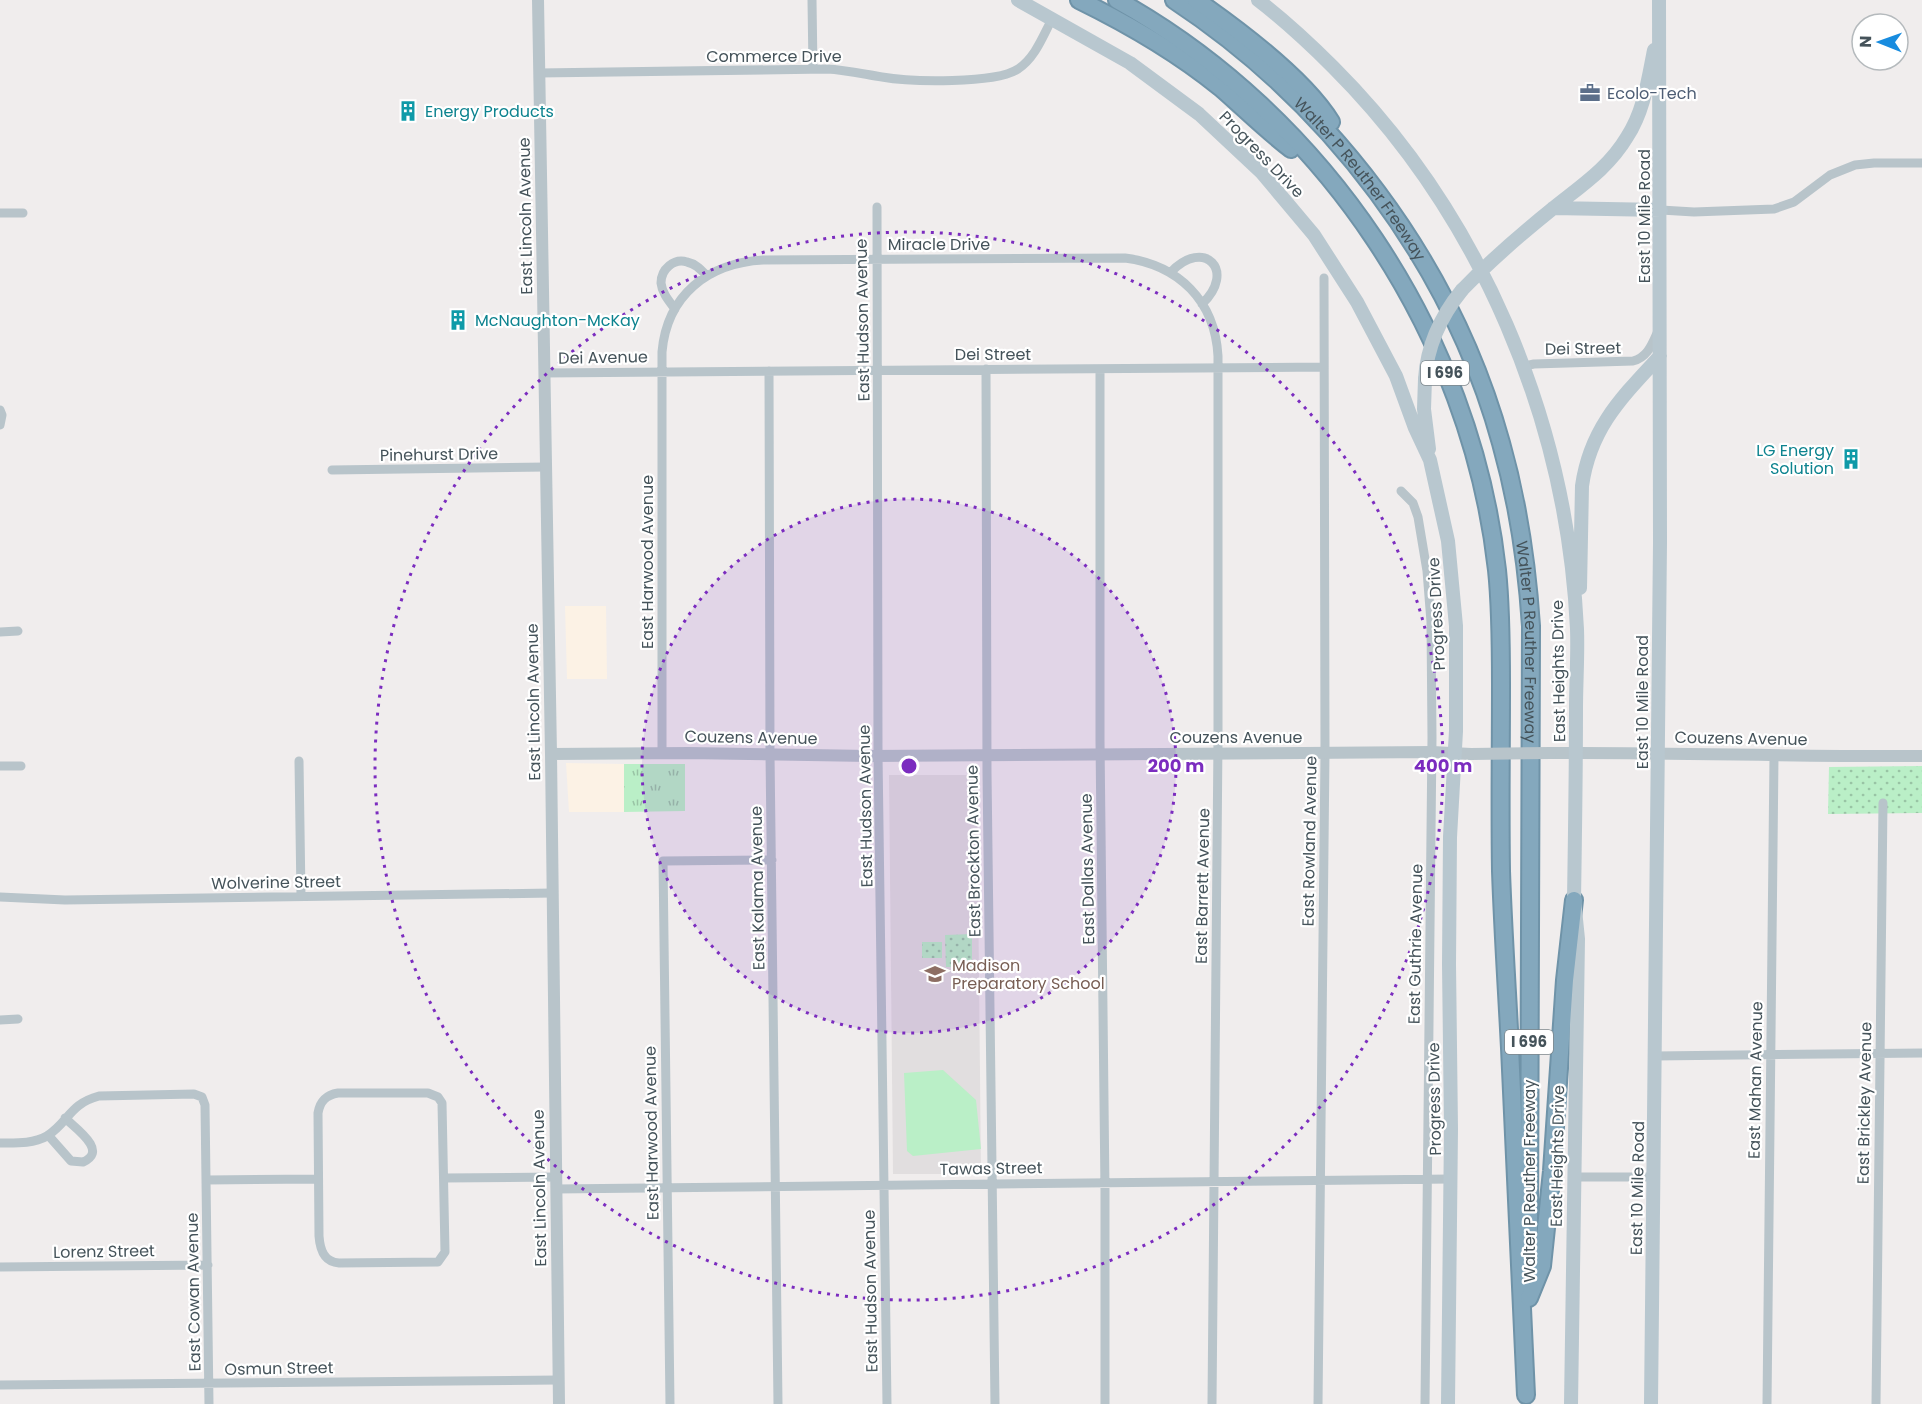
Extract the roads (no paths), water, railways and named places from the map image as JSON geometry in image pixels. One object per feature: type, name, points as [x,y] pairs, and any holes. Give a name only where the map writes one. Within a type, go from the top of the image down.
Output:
[{"type":"highway","points":[[1079,0],[1142,34],[1189,65],[1298,154],[1318,165]]},
{"type":"highway","name":"Walter P Reuther Freeway","points":[[1117,0],[1200,55],[1231,79],[1265,110],[1318,165],[1363,221],[1423,322],[1458,405],[1478,467],[1495,556],[1501,613],[1501,873],[1526,1400]]},
{"type":"highway","name":"Walter P Reuther Freeway","points":[[1174,0],[1232,42],[1280,83],[1361,171],[1413,245],[1442,295],[1466,346],[1501,442],[1520,523],[1526,565],[1532,658],[1529,1298],[1526,1400]]},
{"type":"highway","points":[[1196,0],[1265,53],[1312,97],[1326,113],[1361,171]]},
{"type":"highway","points":[[1529,1298],[1542,1266],[1552,1171],[1568,942],[1574,900]]},
{"type":"main road","name":"Progress Drive","points":[[1018,0],[1130,63],[1182,101],[1226,138],[1262,173],[1326,252],[1369,322],[1396,376],[1415,428],[1430,460],[1453,575],[1457,666],[1449,964],[1451,1179],[1448,1404]]},
{"type":"main road","name":"East Heights Drive","points":[[1258,0],[1324,58],[1374,111],[1428,181],[1453,218],[1506,322],[1524,366],[1558,483],[1571,566],[1577,629],[1574,900],[1578,939],[1571,1404]]},
{"type":"main road","name":"East 10 Mile Road","points":[[1651,1404],[1658,753],[1661,210],[1659,0]]},
{"type":"main road","points":[[1430,460],[1424,409],[1427,363],[1435,336],[1451,304],[1481,270],[1553,208],[1598,174],[1615,156],[1628,136],[1645,95],[1659,24]]},
{"type":"main road","points":[[1553,208],[1661,210]]},
{"type":"main road","points":[[1577,629],[1582,486],[1588,458],[1601,427],[1614,406],[1660,356]]},
{"type":"street","name":"East Lincoln Avenue","points":[[538,0],[559,1404]]},
{"type":"street","points":[[812,0],[813,69]]},
{"type":"street","name":"Commerce Drive","points":[[539,73],[813,69],[848,70],[900,79],[994,78],[1010,73],[1024,64],[1052,19]]},
{"type":"street","points":[[1661,210],[1694,212],[1774,209],[1794,202],[1830,175],[1855,165],[1922,163]]},
{"type":"street","name":"East Hudson Avenue","points":[[877,207],[878,756],[883,987],[886,1404]]},
{"type":"street","points":[[0,213],[22,213]]},
{"type":"street","points":[[1171,272],[1182,261],[1191,258],[1201,256],[1210,260],[1217,269],[1218,282],[1202,304]]},
{"type":"street","name":"Miracle Drive","points":[[661,372],[664,337],[675,309],[690,289],[707,276],[726,267],[752,261],[1125,258],[1145,261],[1171,272],[1190,288],[1202,304],[1215,332],[1218,368]]},
{"type":"street","points":[[675,309],[661,281],[666,268],[676,261],[687,262],[696,265],[707,276]]},
{"type":"street","name":"East Rowland Avenue","points":[[1318,1404],[1325,753],[1324,278]]},
{"type":"street","name":"Dei Street","points":[[1524,366],[1606,363],[1639,359],[1648,351],[1660,326]]},
{"type":"street","name":"Dei Street","points":[[661,372],[1324,367]]},
{"type":"street","name":"East Barrett Avenue","points":[[1212,1404],[1218,754],[1218,368]]},
{"type":"street","name":"East Brockton Avenue","points":[[986,369],[987,755],[995,1404]]},
{"type":"street","name":"East Dallas Avenue","points":[[1100,369],[1105,1404]]},
{"type":"street","name":"East Kalama Avenue","points":[[769,371],[770,754],[778,1404]]},
{"type":"street","name":"Dei Avenue","points":[[544,373],[661,372]]},
{"type":"street","name":"East Harwood Avenue","points":[[661,372],[662,753]]},
{"type":"street","points":[[0,410],[0,425]]},
{"type":"street","name":"Pinehurst Drive","points":[[332,470],[546,467]]},
{"type":"street","name":"East Guthrie Avenue","points":[[1401,491],[1416,509],[1427,571],[1431,622],[1432,752],[1425,1404]]},
{"type":"street","points":[[0,632],[18,631]]},
{"type":"street","name":"Couzens Avenue","points":[[551,753],[878,756],[1454,752],[1471,754],[1658,753],[1922,756]]},
{"type":"street","name":"East Mahan Avenue","points":[[1767,1404],[1774,756]]},
{"type":"street","points":[[299,760],[301,896]]},
{"type":"street","points":[[0,766],[21,766]]},
{"type":"street","name":"East Brickley Avenue","points":[[1876,1404],[1883,803]]},
{"type":"street","name":"East Harwood Avenue","points":[[670,1404],[663,861],[772,860]]},
{"type":"street","name":"Wolverine Street","points":[[0,897],[65,900],[552,893]]},
{"type":"street","points":[[0,1020],[18,1019]]},
{"type":"street","points":[[1655,1056],[1922,1053]]},
{"type":"street","points":[[338,1093],[428,1093],[438,1097],[443,1109],[444,1178],[445,1252],[438,1262],[339,1263],[328,1260],[319,1247],[319,1107],[324,1098],[338,1093]]},
{"type":"street","points":[[0,1143],[33,1141],[48,1135],[79,1104],[99,1096],[199,1095],[205,1105],[207,1180],[318,1179]]},
{"type":"street","points":[[48,1135],[71,1161],[83,1162],[90,1158],[93,1151],[90,1142],[65,1118]]},
{"type":"street","points":[[1573,1177],[1654,1177]]},
{"type":"street","name":"Tawas Street","points":[[444,1178],[667,1187],[1451,1179]]},
{"type":"street","name":"East Cowan Avenue","points":[[207,1180],[209,1404]]},
{"type":"street","name":"Lorenz Street","points":[[0,1267],[208,1265]]},
{"type":"street","name":"Osmun Street","points":[[0,1385],[558,1380]]},
{"type":"place","name":"Ecolo-Tech","points":[[1590,93]]},
{"type":"place","name":"Energy Products","points":[[408,111]]},
{"type":"place","name":"McNaughton-McKay","points":[[458,320]]},
{"type":"place","name":"LG Energy Solution","points":[[1851,459]]},
{"type":"place","name":"Madison Preparatory School","points":[[935,974]]}]
